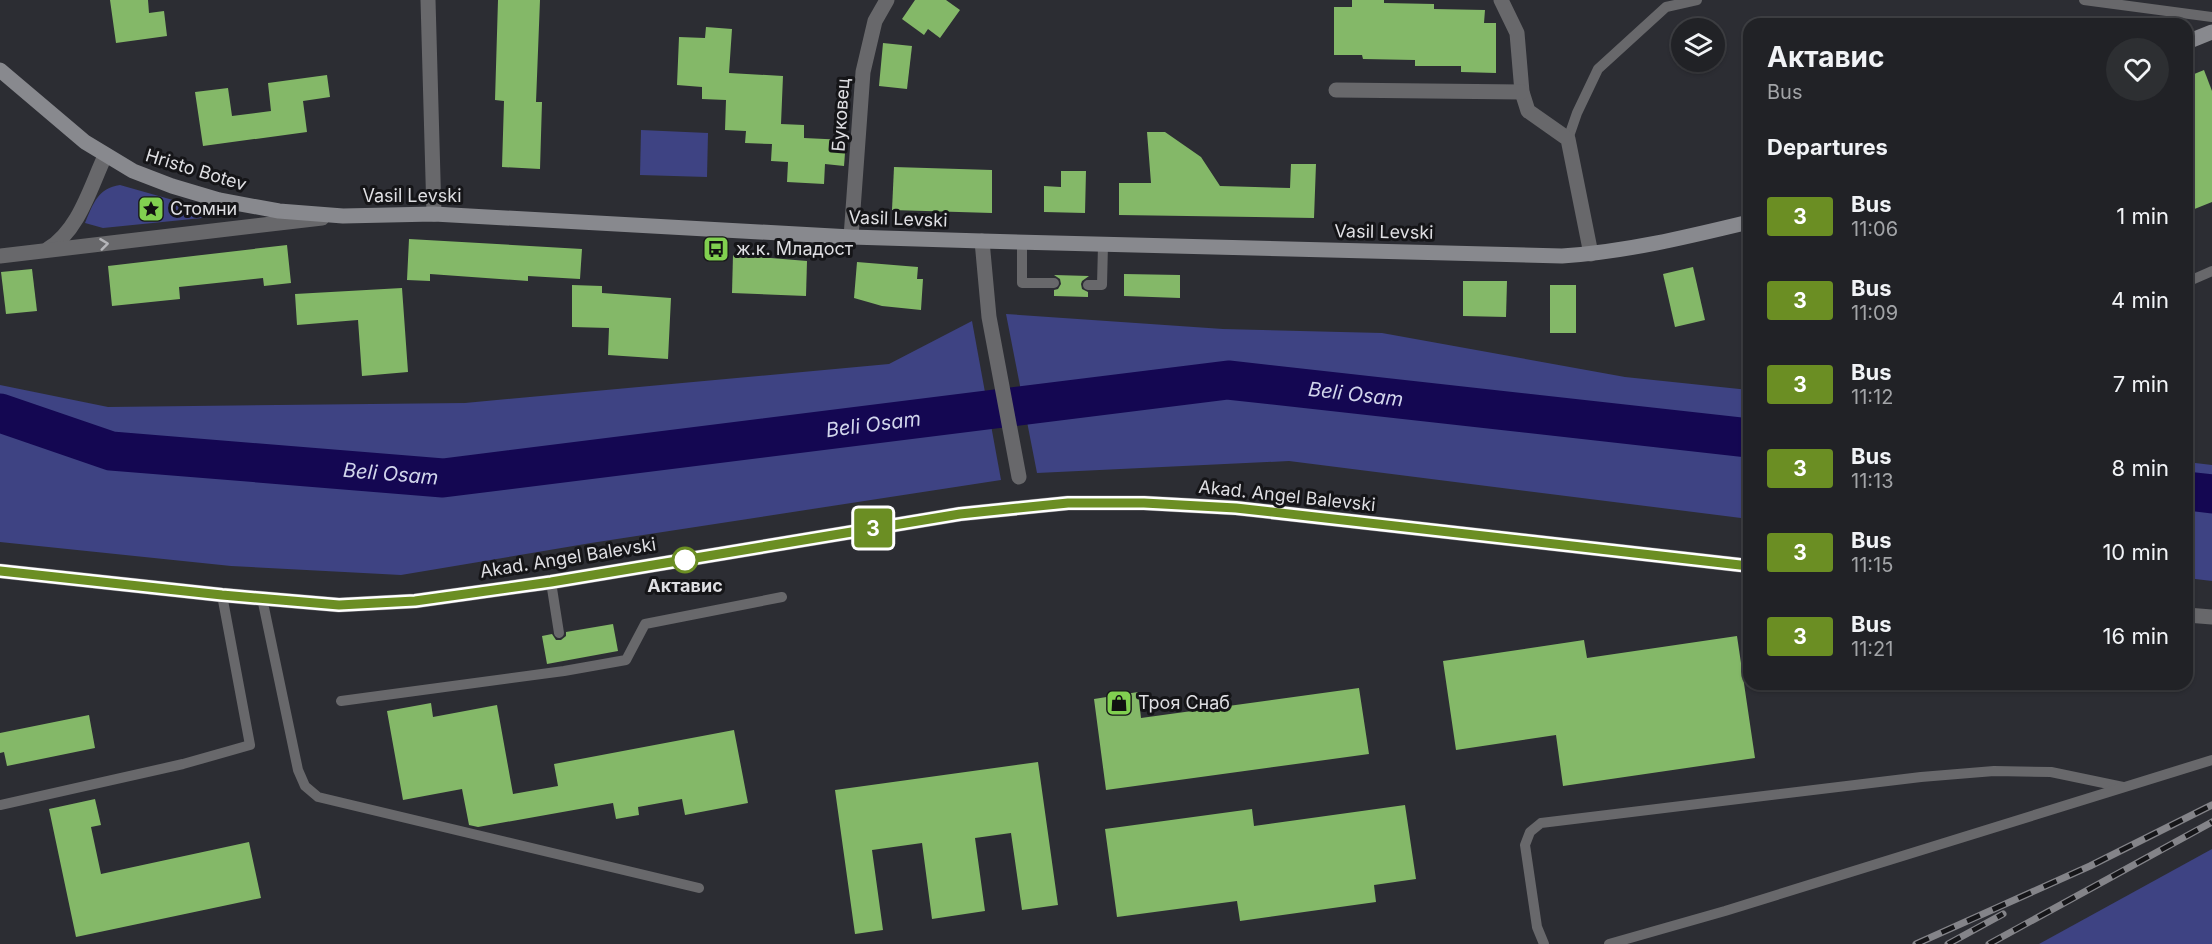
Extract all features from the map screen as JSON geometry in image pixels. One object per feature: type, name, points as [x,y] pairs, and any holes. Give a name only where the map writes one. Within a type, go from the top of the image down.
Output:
[{"type":"main road","points":[[2193,40],[2212,32]]},
{"type":"main road","name":"Hristo Botev","points":[[0,70],[85,142],[133,171],[219,200],[279,211],[343,216]]},
{"type":"main road","name":"Vasil Levski","points":[[343,216],[434,214],[851,237],[1562,256],[1591,254],[1683,238],[1743,223]]},
{"type":"street","points":[[428,0],[434,214]]},
{"type":"street","name":"Буковец","points":[[851,237],[863,72],[875,21],[887,0]]},
{"type":"street","points":[[1501,0],[1517,33],[1522,92],[1528,111],[1568,139],[1591,254]]},
{"type":"street","points":[[1336,90],[1522,92]]},
{"type":"street","points":[[45,250],[57,243],[71,229],[105,156]]},
{"type":"street","name":"Vasil Levski","points":[[0,256],[343,216]]},
{"type":"street","points":[[982,241],[988,317],[1019,477]]},
{"type":"street","name":"Akad. Angel Balevski","points":[[0,571],[339,605],[415,601],[551,582],[960,514],[1068,503],[1144,503],[1236,508],[1743,565]]},
{"type":"street","points":[[2193,615],[2212,617]]},
{"type":"lane","points":[[1568,139],[1577,112],[1598,69],[1665,4],[1697,0]]},
{"type":"lane","points":[[2084,0],[2212,17]]},
{"type":"lane","points":[[1022,242],[1022,283],[1054,284]]},
{"type":"lane","points":[[1088,285],[1102,285],[1103,244]]},
{"type":"lane","points":[[2193,279],[2212,271]]},
{"type":"lane","points":[[551,582],[559,633]]},
{"type":"lane","points":[[0,806],[183,764],[250,745],[222,595]]},
{"type":"lane","points":[[341,701],[563,666],[626,660],[645,624],[782,597]]},
{"type":"lane","points":[[262,598],[298,770],[304,786],[318,797],[699,888]]},
{"type":"lane","points":[[1609,944],[1725,911],[2212,760]]},
{"type":"lane","points":[[1542,943],[1536,927],[1525,845],[1530,832],[1541,823],[1922,777],[1994,771],[2051,772],[2123,787]]},
{"type":"shaded area","points":[[641,130],[708,133],[707,177],[640,175]]},
{"type":"shaded area","points":[[120,185],[208,210],[212,212],[212,217],[103,228],[85,223],[101,193]]},
{"type":"shaded area","points":[[1006,314],[1223,329],[1382,333],[1625,377],[1743,389],[1743,518],[1289,461],[1037,473]]},
{"type":"shaded area","points":[[972,321],[1001,480],[591,543],[401,575],[231,566],[0,542],[0,385],[108,407],[465,403],[889,364]]},
{"type":"shaded area","points":[[2193,463],[2212,465],[2212,581],[2193,579]]},
{"type":"shaded area","points":[[2212,849],[2212,944],[2039,944]]},
{"type":"building","points":[[110,0],[148,0],[149,13],[164,11],[167,36],[116,43]]},
{"type":"building","points":[[498,0],[540,0],[536,102],[542,102],[540,169],[502,167],[504,101],[495,100]]},
{"type":"building","points":[[915,0],[946,0],[960,10],[940,38],[928,29],[924,35],[902,19]]},
{"type":"building","points":[[1352,0],[1434,4],[1434,9],[1485,10],[1484,23],[1496,23],[1496,73],[1461,72],[1461,66],[1415,66],[1415,60],[1363,59],[1362,55],[1334,55],[1334,7],[1352,7]]},
{"type":"building","points":[[706,27],[732,29],[729,73],[783,76],[781,124],[804,125],[804,138],[846,140],[844,166],[825,164],[824,184],[787,182],[788,162],[771,161],[772,144],[745,143],[746,131],[725,130],[726,100],[702,99],[702,87],[677,85],[679,37],[705,38]]},
{"type":"building","points":[[883,43],[912,46],[907,89],[879,86]]},
{"type":"building","points":[[2204,70],[2212,91],[2212,202],[2193,210],[2193,75]]},
{"type":"building","points":[[327,75],[330,97],[303,101],[307,132],[203,146],[195,92],[228,88],[232,116],[271,111],[268,83]]},
{"type":"building","points":[[1147,132],[1165,132],[1201,157],[1220,186],[1290,188],[1291,164],[1316,164],[1314,218],[1119,215],[1119,183],[1151,183]]},
{"type":"building","points":[[894,167],[992,170],[992,213],[892,210]]},
{"type":"building","points":[[1061,171],[1086,171],[1085,213],[1044,212],[1044,186],[1061,187]]},
{"type":"building","points":[[409,239],[582,249],[580,279],[528,276],[528,281],[430,274],[430,281],[407,280]]},
{"type":"building","points":[[287,245],[291,283],[264,286],[263,278],[179,287],[180,299],[112,306],[108,266]]},
{"type":"building","points":[[733,255],[807,261],[806,296],[732,293]]},
{"type":"building","points":[[857,262],[918,267],[917,279],[923,279],[921,310],[882,306],[854,298]]},
{"type":"building","points":[[1693,267],[1705,320],[1675,327],[1663,274]]},
{"type":"building","points":[[32,269],[37,311],[6,314],[1,272]]},
{"type":"building","points":[[1124,274],[1180,275],[1180,298],[1124,296]]},
{"type":"building","points":[[1054,275],[1089,276],[1081,284],[1082,289],[1088,292],[1088,297],[1054,296],[1054,290],[1058,289],[1061,284],[1060,279]]},
{"type":"building","points":[[1463,281],[1507,281],[1506,317],[1463,316]]},
{"type":"building","points":[[572,285],[602,286],[602,293],[671,298],[668,359],[608,355],[609,328],[572,327]]},
{"type":"building","points":[[1550,285],[1576,285],[1576,333],[1550,333]]},
{"type":"building","points":[[402,288],[408,372],[362,376],[358,320],[297,325],[295,294]]},
{"type":"building","points":[[613,624],[618,651],[547,664],[542,636],[552,634],[556,640],[561,640],[566,636],[566,632]]},
{"type":"building","points":[[1737,636],[1743,690],[1745,690],[1755,758],[1563,786],[1556,735],[1456,750],[1443,661],[1584,640],[1587,658]]},
{"type":"building","points":[[1359,688],[1369,754],[1106,790],[1094,699],[1138,692],[1141,718]]},
{"type":"building","points":[[431,703],[433,717],[497,705],[513,794],[558,786],[554,764],[734,730],[748,803],[685,815],[682,799],[638,807],[639,815],[616,819],[613,803],[478,827],[469,825],[462,789],[403,800],[387,711]]},
{"type":"building","points":[[89,715],[95,748],[7,766],[4,752],[0,753],[0,733]]},
{"type":"building","points":[[1038,762],[1058,905],[1022,910],[1011,833],[975,838],[985,911],[932,919],[922,843],[872,850],[883,930],[855,934],[835,790]]},
{"type":"building","points":[[95,799],[101,825],[91,827],[101,874],[249,842],[261,898],[76,937],[49,809]]},
{"type":"building","points":[[1405,805],[1416,879],[1374,885],[1376,902],[1240,921],[1237,901],[1117,917],[1105,829],[1252,809],[1254,826]]},
{"type":"waterway","name":"Beli Osam","points":[[0,413],[111,451],[443,478],[1228,380],[1743,437]]},
{"type":"waterway","name":"Beli Osam","points":[[2193,492],[2212,494]]},
{"type":"railway","points":[[1916,944],[2090,866],[2212,805]]},
{"type":"railway","points":[[1989,944],[2212,822]]},
{"type":"railway","points":[[1948,944],[2003,914]]},
{"type":"bus line","name":"3","points":[[0,571],[339,605],[415,601],[551,582],[960,514],[1068,503],[1144,503],[1236,508],[1743,565]]},
{"type":"place","name":"Стомни","points":[[151,209]]},
{"type":"place","name":"ж.к. Младост","points":[[716,249]]},
{"type":"place","name":"Актавис","points":[[685,560]]},
{"type":"place","name":"Троя Снаб","points":[[1119,703]]}]
